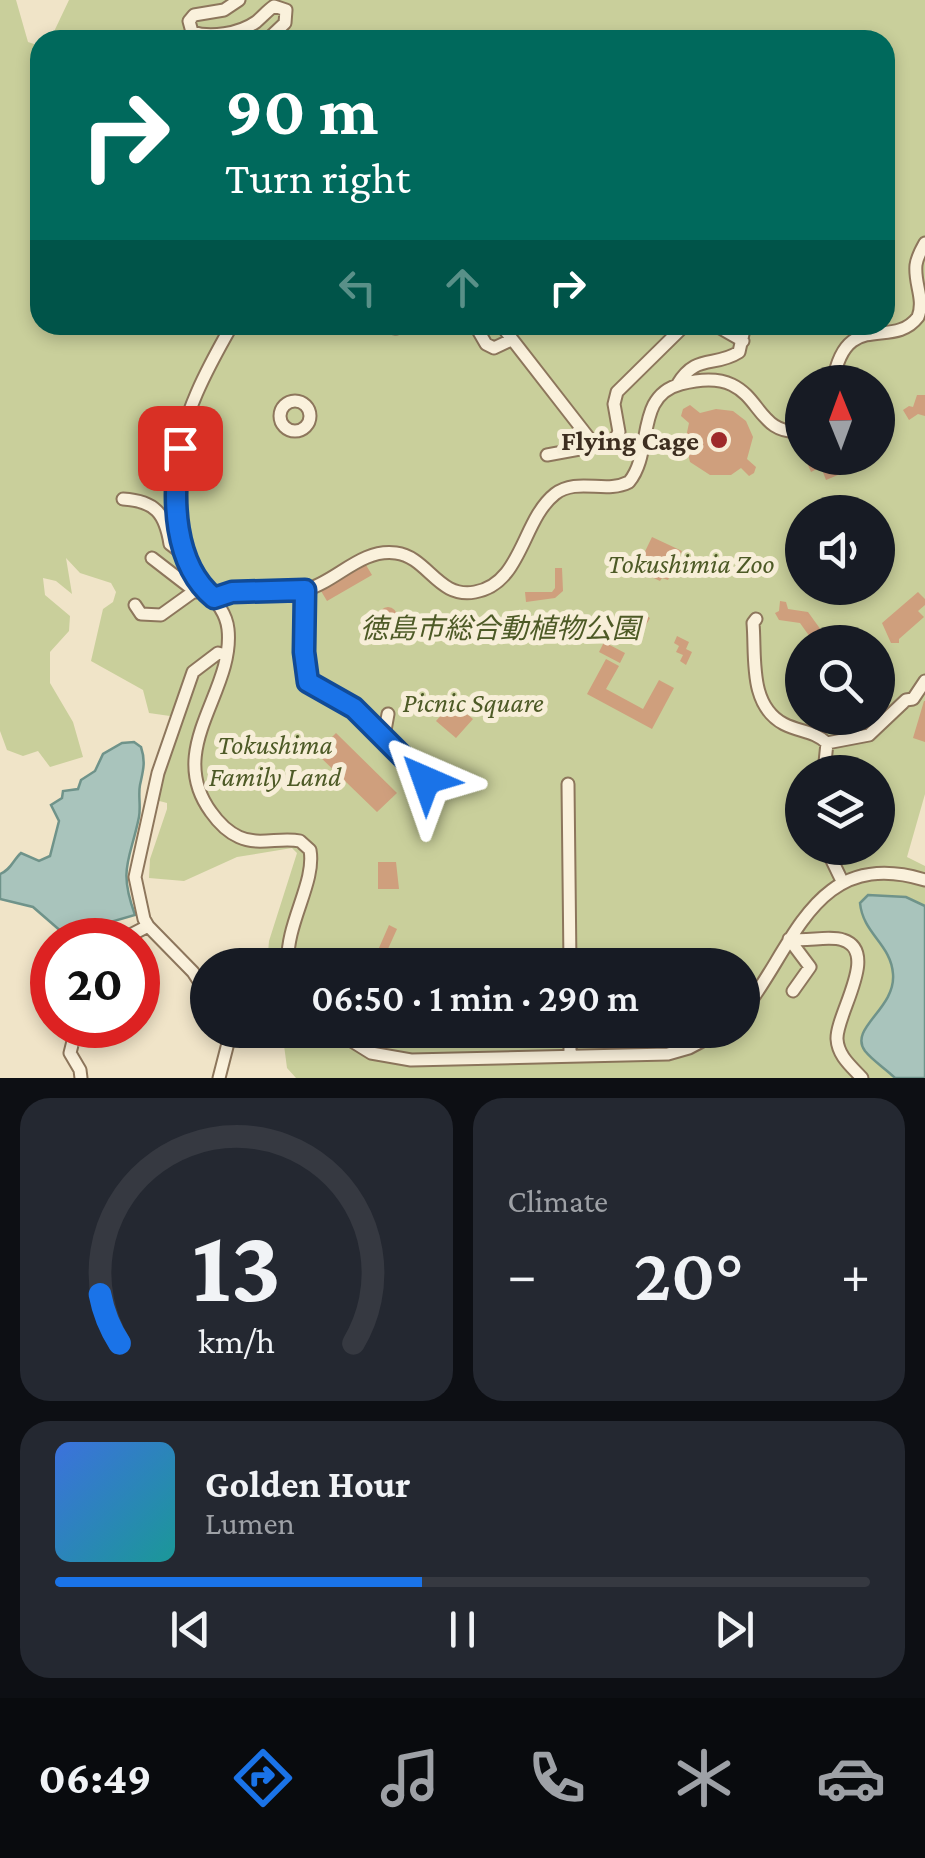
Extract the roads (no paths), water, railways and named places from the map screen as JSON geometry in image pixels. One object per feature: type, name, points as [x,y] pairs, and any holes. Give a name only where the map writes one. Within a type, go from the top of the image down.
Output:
[{"type":"street","points":[[192,30],[189,27],[194,15],[224,10],[238,0]]},
{"type":"street","points":[[238,30],[257,22],[274,6],[286,10],[284,23],[277,30]]},
{"type":"street","points":[[895,329],[918,318],[925,300],[916,260],[925,243]]},
{"type":"street","points":[[226,335],[210,363],[176,468],[183,554],[204,594],[227,621],[226,655],[218,688],[199,728],[198,784],[208,808],[227,830],[240,838],[300,840],[310,850],[310,866],[289,931],[288,948]]},
{"type":"street","points":[[480,335],[494,348],[510,340]]},
{"type":"street","points":[[507,335],[596,446]]},
{"type":"street","points":[[548,455],[611,446],[619,432],[616,392],[676,335]]},
{"type":"street","points":[[732,335],[742,341]]},
{"type":"street","points":[[135,606],[140,614],[161,615],[204,594],[305,590],[374,554],[388,552],[412,559],[450,591],[476,592],[490,587],[507,571],[546,503],[556,493],[579,485],[610,488],[629,482],[642,461],[652,404],[697,363],[733,357],[740,352],[743,335]]},
{"type":"street","points":[[836,365],[848,344],[868,335]]},
{"type":"street","points":[[677,384],[730,382],[749,396],[771,424],[785,429]]},
{"type":"street","points":[[123,499],[142,500],[160,512],[170,544],[183,554]]},
{"type":"street","points":[[152,558],[204,594]]},
{"type":"street","points":[[305,590],[304,652],[308,682],[354,708],[426,780]]},
{"type":"street","points":[[756,619],[752,662],[772,715],[782,723],[817,734],[827,743]]},
{"type":"street","points":[[144,918],[136,877],[158,773],[192,672],[218,654],[226,655]]},
{"type":"street","points":[[827,743],[870,735],[906,700],[913,699],[925,681]]},
{"type":"street","points":[[384,736],[388,714]]},
{"type":"street","points":[[826,755],[827,743]]},
{"type":"street","points":[[568,784],[570,948]]},
{"type":"street","points":[[834,865],[843,883]]},
{"type":"street","points":[[760,990],[815,902],[843,883],[887,872],[925,880]]},
{"type":"street","points":[[160,938],[190,968]]},
{"type":"street","points":[[789,939],[808,942],[838,938],[856,950],[859,964],[838,1026],[837,1042],[842,1058],[862,1078]]},
{"type":"street","points":[[789,939],[810,968],[794,991]]},
{"type":"street","points":[[71,1048],[81,1078]]},
{"type":"street","points":[[219,1078],[227,1048]]},
{"type":"street","points":[[364,1048],[396,1060],[668,1054],[689,1048]]},
{"type":"street","points":[[570,1048],[570,1056]]},
{"type":"water","points":[[134,742],[141,747],[144,762],[139,817],[126,875],[135,915],[46,918],[33,907],[0,899],[0,874],[21,853],[39,861],[50,856],[59,821],[51,805],[62,798],[63,791],[78,789],[81,780],[95,771],[103,754],[122,743]]},
{"type":"water","points":[[868,895],[906,897],[925,906],[925,1078],[895,1078],[868,1055],[861,1043],[867,1026],[888,998],[893,974],[887,955],[862,914],[860,903]]},
{"type":"place","name":"Flying Cage","points":[[719,440]]},
{"type":"park label","name":"Tokushimia Zoo","points":[[691,563]]},
{"type":"park label","name":"徳島市総合動植物公園","points":[[500,628]]},
{"type":"park label","name":"Picnic Square","points":[[473,702]]},
{"type":"park label","name":"Tokushima Family Land","points":[[275,760]]}]
